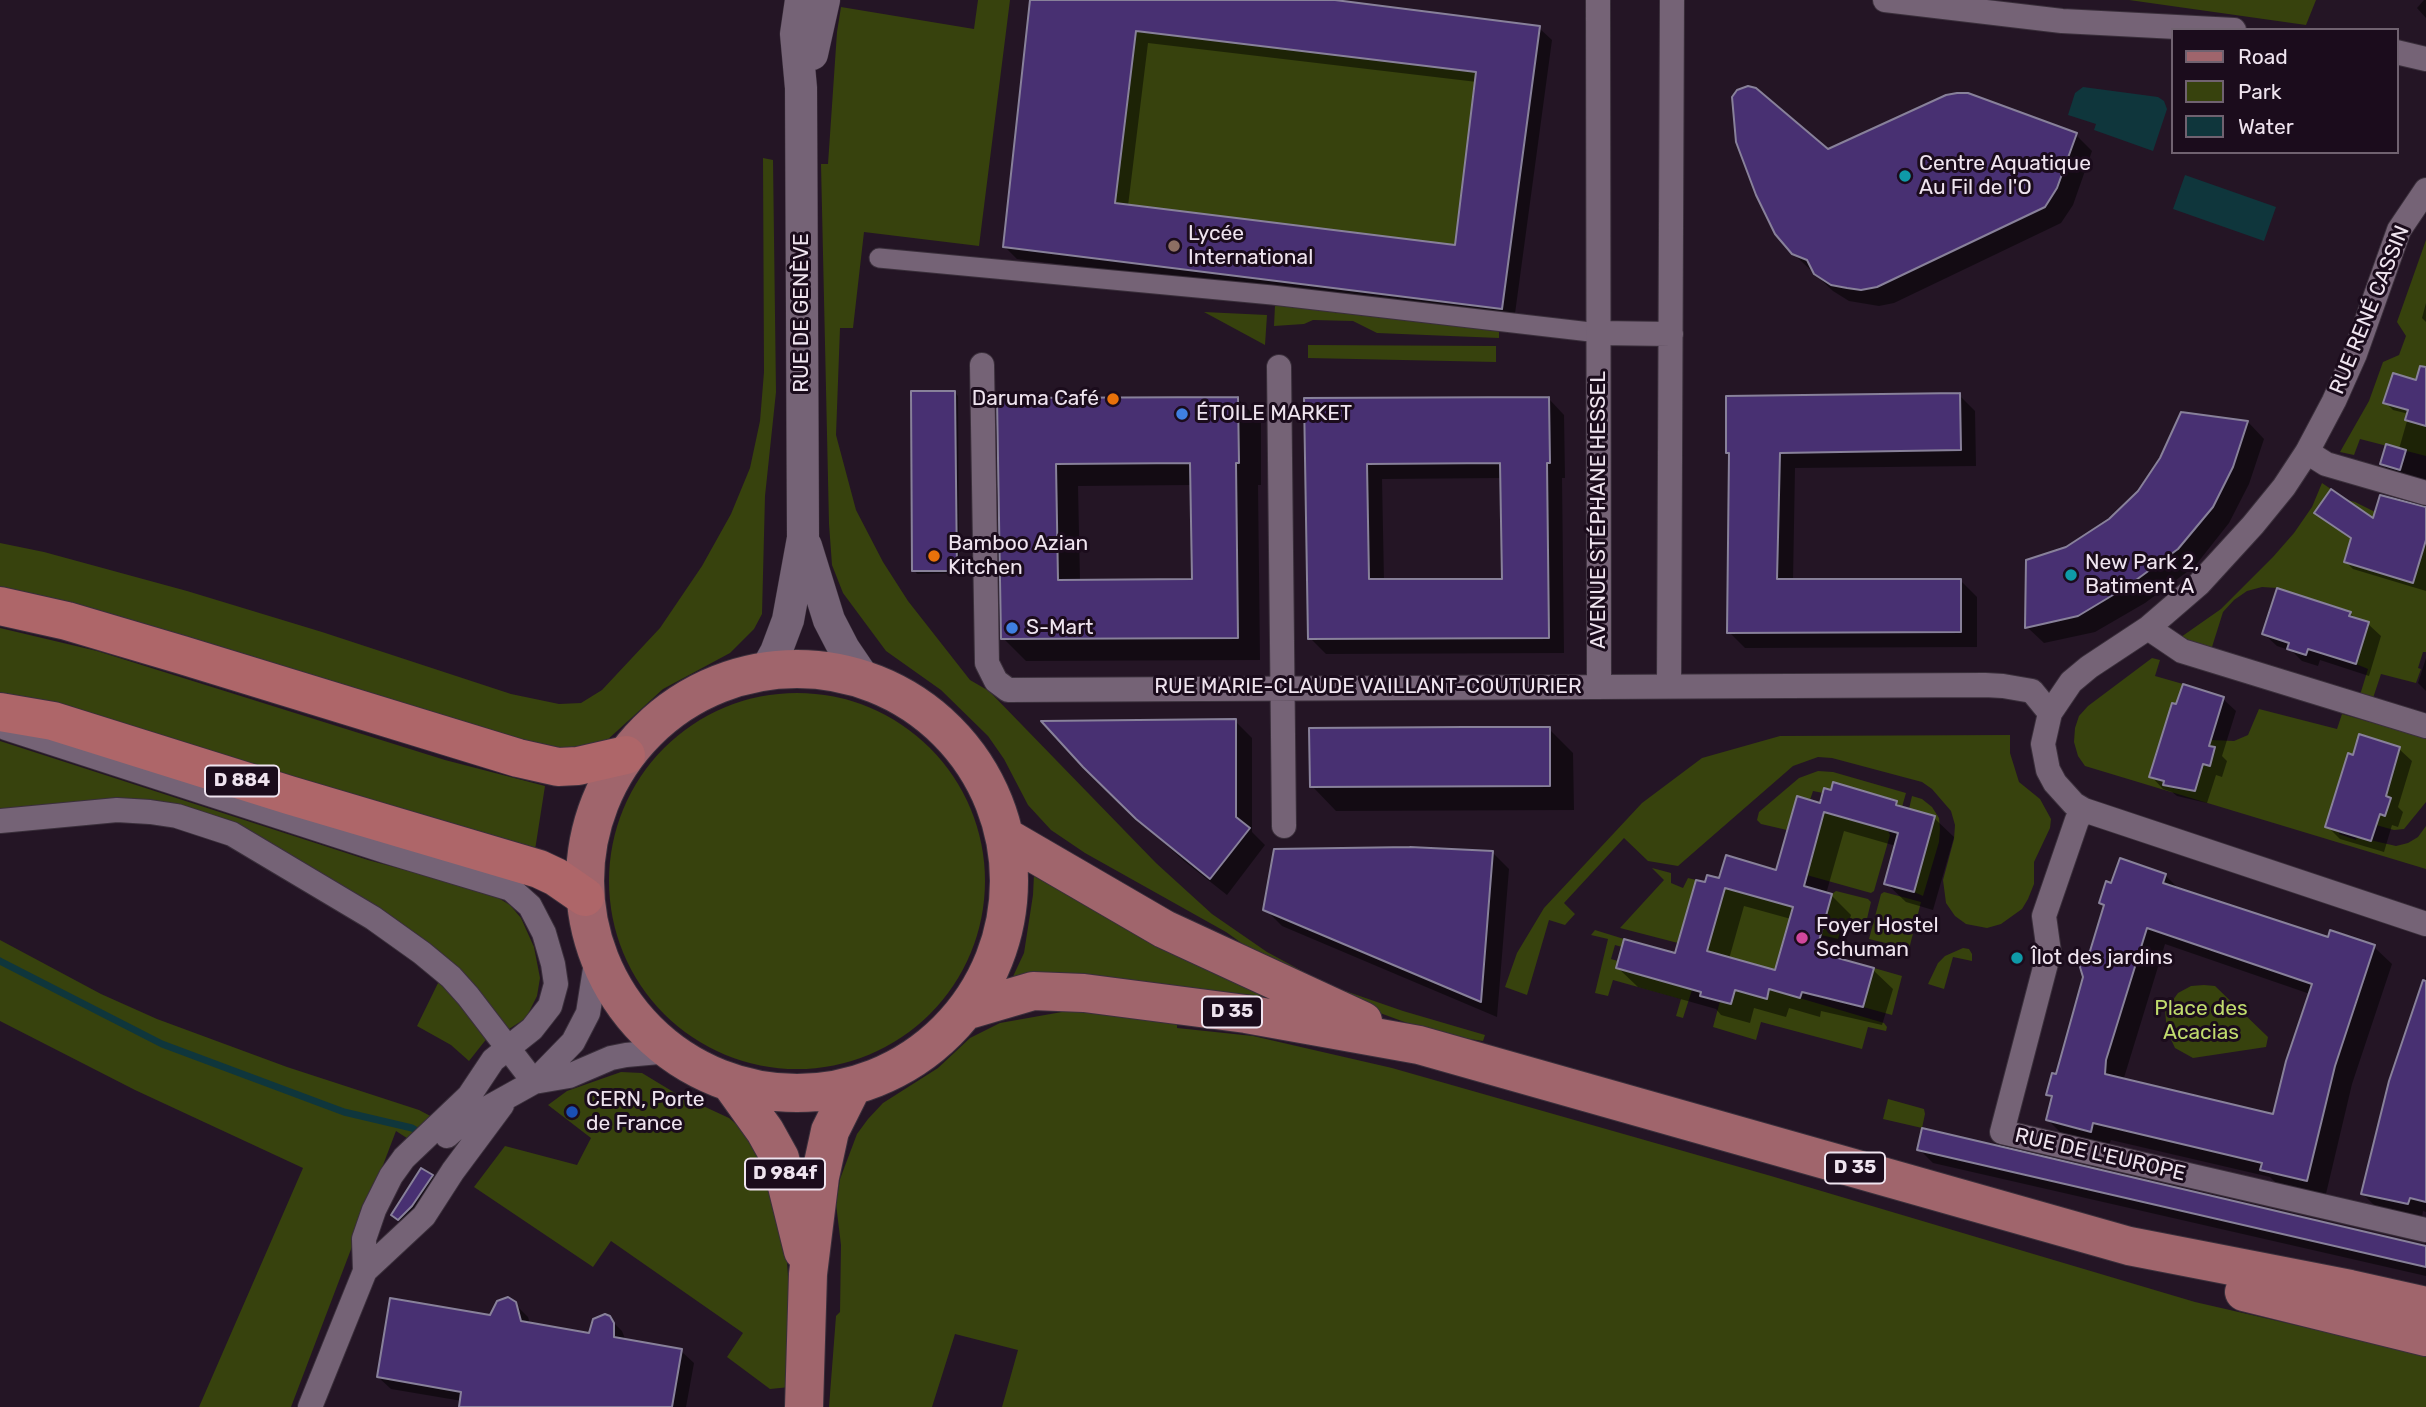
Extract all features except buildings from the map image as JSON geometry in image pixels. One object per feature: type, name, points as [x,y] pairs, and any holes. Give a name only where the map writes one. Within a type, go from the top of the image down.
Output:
[{"type":"highway","points":[[0,606],[67,621],[182,654],[518,758],[558,767],[578,766],[625,755]]},
{"type":"highway","name":"D 884","points":[[0,712],[52,721],[539,869],[585,897]]},
{"type":"main road","points":[[817,668],[843,672],[865,680],[915,704],[965,751],[988,786],[1004,836],[1010,885],[1005,931],[990,973],[965,1012],[914,1059],[896,1070],[852,1087],[829,1092],[776,1093],[732,1085],[692,1066],[670,1051],[636,1018],[622,1000],[591,931],[585,897],[585,868],[594,818],[613,774],[625,755],[654,724],[685,701],[723,682],[766,670],[817,668]]},
{"type":"main road","name":"D 35","points":[[1004,836],[1164,929],[1419,1045]]},
{"type":"main road","name":"D 35","points":[[965,1012],[1033,991],[1084,993],[1246,1014],[1419,1045],[2129,1246],[2426,1306]]},
{"type":"main road","name":"D 984f","points":[[732,1085],[765,1131],[780,1158],[808,1274]]},
{"type":"main road","name":"D 984f","points":[[804,1407],[808,1274],[824,1153],[838,1113],[852,1087]]},
{"type":"main road","name":"D 35","points":[[2129,1246],[2248,1294],[2426,1337]]},
{"type":"street","name":"RUE DE GENÈVE","points":[[766,670],[788,620],[803,538],[801,88],[796,34],[801,0]]},
{"type":"street","name":"RUE DE GENÈVE","points":[[801,88],[817,38],[824,0]]},
{"type":"street","name":"AVENUE STÉPHANE HESSEL","points":[[1598,0],[1599,686]]},
{"type":"street","points":[[1669,686],[1672,0]]},
{"type":"street","points":[[1885,0],[2062,21],[2196,28]]},
{"type":"street","points":[[2398,52],[2426,59]]},
{"type":"street","name":"RUE RENÉ CASSIN","points":[[2084,810],[2074,804],[2055,783],[2048,770],[2043,744],[2050,713],[2071,682],[2148,628],[2199,584],[2284,487],[2307,452],[2334,401],[2355,354],[2399,230],[2426,190]]},
{"type":"street","points":[[879,258],[1272,295],[1599,333],[1671,334]]},
{"type":"street","name":"RUE MARIE-CLAUDE VAILLANT-COUTURIER","points":[[982,365],[987,663],[996,681],[1008,690],[2003,686],[2032,691],[2050,713]]},
{"type":"street","points":[[1279,367],[1284,826]]},
{"type":"street","points":[[2307,452],[2326,464],[2426,494]]},
{"type":"street","name":"RUE DE GENÈVE","points":[[803,538],[829,620],[865,680]]},
{"type":"street","points":[[2148,628],[2182,651],[2426,726]]},
{"type":"street","points":[[0,726],[511,889],[530,906],[553,964],[555,995],[532,1029],[493,1060],[469,1096],[404,1158],[391,1175],[374,1210],[365,1239],[365,1271]]},
{"type":"street","points":[[0,821],[117,810],[139,811],[177,816],[232,834],[373,918],[422,953],[451,977],[468,996],[534,1082]]},
{"type":"street","points":[[2084,810],[2426,925]]},
{"type":"street","name":"RUE DE L'EUROPE","points":[[2084,810],[2077,820],[2045,916],[2049,952],[2002,1132],[2426,1230]]},
{"type":"street","points":[[310,1407],[365,1271],[370,1241],[401,1184],[420,1161],[464,1121],[534,1082],[564,1052],[585,1023],[598,950]]},
{"type":"street","points":[[534,1082],[569,1076],[611,1058],[670,1051]]},
{"type":"street","points":[[365,1271],[424,1216],[508,1096]]},
{"type":"street","points":[[2373,1325],[2410,1323],[2426,1327]]},
{"type":"green space","points":[[978,0],[1010,0],[979,246],[864,232],[853,328],[840,328],[836,435],[856,510],[883,562],[908,601],[970,680],[989,691],[1156,863],[1212,914],[1267,952],[1328,985],[1485,1035],[1483,1041],[1437,1034],[1342,999],[1257,954],[1226,932],[1085,853],[1051,830],[1028,805],[1004,759],[988,736],[941,690],[886,651],[843,593],[832,565],[829,524],[821,164],[828,164],[841,7],[974,29]]},
{"type":"green space","points":[[2129,0],[2316,0],[2306,25]]},
{"type":"green space","points":[[1136,31],[1476,72],[1455,245],[1115,203]]},
{"type":"green space","points":[[763,158],[773,160],[776,392],[765,496],[762,614],[754,629],[730,653],[663,689],[605,742],[568,755],[0,589],[0,543],[44,552],[187,591],[511,694],[559,704],[581,703],[602,690],[660,628],[702,566],[731,514],[750,468],[760,421],[764,372]]},
{"type":"green space","points":[[2426,240],[2426,456],[2360,439],[2354,455],[2340,452],[2369,401],[2383,362],[2399,355],[2406,336],[2397,322]]},
{"type":"green space","points":[[1275,305],[1499,331],[1499,338],[1377,333],[1353,321],[1313,320],[1304,324],[1274,326]]},
{"type":"green space","points":[[1204,312],[1267,315],[1265,345]]},
{"type":"green space","points":[[1308,345],[1496,346],[1496,362],[1308,358]]},
{"type":"green space","points":[[2322,483],[2347,500],[2375,512],[2426,527],[2426,652],[2423,652],[2416,683],[2381,674],[2373,698],[2360,695],[2368,669],[2356,664],[2369,622],[2349,616],[2350,611],[2277,588],[2262,587],[2247,591],[2234,600],[2223,612],[2212,647],[2202,647],[2181,637],[2221,609],[2273,557],[2312,507]]},
{"type":"green space","points":[[0,628],[97,651],[445,760],[545,786],[535,850],[0,694]]},
{"type":"green space","points":[[2152,658],[2160,660],[2155,676],[2183,684],[2176,704],[2172,703],[2149,777],[2164,781],[2163,785],[2180,790],[2181,787],[2195,791],[2203,764],[2210,765],[2215,748],[2209,746],[2211,740],[2234,741],[2248,735],[2259,709],[2337,729],[2342,714],[2426,738],[2426,802],[2404,829],[2394,830],[2376,825],[2380,814],[2385,816],[2391,798],[2386,796],[2400,747],[2359,735],[2353,755],[2348,753],[2339,834],[2356,840],[2357,837],[2396,846],[2418,837],[2426,826],[2426,869],[2085,766],[2078,756],[2074,742],[2079,716],[2088,706]]},
{"type":"green space","points":[[797,693],[834,696],[869,707],[902,724],[930,748],[954,776],[971,809],[982,844],[985,881],[982,918],[971,953],[954,986],[930,1014],[902,1038],[869,1055],[834,1066],[797,1069],[760,1066],[725,1055],[692,1038],[664,1014],[640,986],[623,953],[612,918],[609,881],[612,844],[623,809],[640,776],[664,748],[692,724],[725,707],[760,696]]},
{"type":"green space","points":[[2010,735],[2010,753],[2019,782],[2040,799],[2051,819],[2050,828],[2034,862],[2034,884],[2028,899],[2022,909],[2001,924],[1987,928],[1966,924],[1955,916],[1946,903],[1943,880],[1955,825],[1951,811],[1932,789],[1922,782],[1832,758],[1818,757],[1793,766],[1678,866],[1648,861],[1624,838],[1564,903],[1575,914],[1565,925],[1549,920],[1527,995],[1505,987],[1517,953],[1544,908],[1642,803],[1702,758],[1780,736]]},
{"type":"green space","points":[[0,741],[368,860],[490,893],[510,905],[521,918],[534,947],[540,978],[537,996],[526,1018],[506,1031],[240,828],[0,813]]},
{"type":"green space","points":[[1818,771],[1833,772],[1906,793],[1902,807],[1896,805],[1897,800],[1833,783],[1831,790],[1825,788],[1823,793],[1813,791],[1810,800],[1797,797],[1787,830],[1761,824],[1757,820],[1759,812],[1799,778]]},
{"type":"green space","points":[[1912,796],[1922,799],[1932,807],[1939,818],[1939,842],[1923,896],[1914,892],[1935,817],[1909,809]]},
{"type":"green space","points":[[1824,812],[1888,831],[1890,835],[1874,891],[1871,893],[1803,874],[1809,867]]},
{"type":"green space","points":[[1652,868],[1671,873],[1671,883],[1683,888],[1688,878],[1696,880],[1678,943],[1620,928],[1664,880]]},
{"type":"green space","points":[[1034,874],[1329,1017],[1009,985],[1024,953]]},
{"type":"green space","points":[[1725,888],[1794,907],[1775,970],[1707,951]]},
{"type":"green space","points":[[1836,891],[1871,902],[1865,927],[1843,921],[1838,939],[1821,935],[1832,894]]},
{"type":"green space","points":[[1884,892],[1921,902],[1907,957],[1897,955],[1898,946],[1869,939],[1881,894]]},
{"type":"green space","points":[[1595,930],[1624,939],[1622,947],[1615,945],[1611,959],[1618,961],[1617,968],[1692,990],[1683,1018],[1676,1016],[1681,999],[1613,980],[1608,996],[1595,993],[1608,939],[1591,935]]},
{"type":"green space","points":[[0,940],[101,994],[157,1019],[287,1067],[419,1110],[438,1120],[413,1142],[396,1131],[291,1407],[199,1407],[303,1168],[135,1090],[0,1021]]},
{"type":"green space","points":[[1963,948],[1969,949],[1972,961],[1953,957],[1944,989],[1928,984],[1938,963],[1945,956]]},
{"type":"green space","points":[[1874,968],[1902,976],[1892,1015],[1863,1007]]},
{"type":"green space","points":[[439,981],[488,1037],[469,1061],[451,1045],[417,1026]]},
{"type":"green space","name":"Place des Acacias","points":[[2191,986],[2215,986],[2268,1037],[2266,1047],[2193,1058],[2175,1048],[2167,1031],[2165,1011],[2178,993]]},
{"type":"green space","points":[[1769,989],[1884,1023],[1886,1031],[1868,1027],[1862,1049],[1761,1022],[1756,1040],[1713,1027],[1720,1001],[1731,1004],[1735,990],[1766,999]]},
{"type":"green space","points":[[1073,1010],[1177,1017],[1177,1028],[1253,1036],[1392,1068],[1771,1176],[2195,1302],[2426,1355],[2426,1407],[1002,1407],[1018,1350],[955,1334],[932,1407],[829,1407],[836,1316],[840,1312],[841,1245],[836,1204],[840,1179],[857,1134],[883,1103],[938,1068],[970,1038],[1000,1023]]},
{"type":"green space","points":[[621,1072],[642,1073],[675,1093],[729,1118],[760,1140],[786,1248],[791,1319],[790,1387],[770,1389],[727,1357],[743,1333],[611,1241],[593,1267],[474,1187],[505,1146],[577,1165],[591,1138],[548,1105],[567,1091]]},
{"type":"green space","points":[[1888,1099],[1924,1109],[1922,1128],[1883,1119]]},
{"type":"water","points":[[2083,87],[2158,97],[2164,101],[2167,109],[2153,151],[2094,130],[2096,124],[2068,115],[2075,93]]},
{"type":"water","points":[[2185,175],[2276,207],[2264,241],[2173,209]]},
{"type":"waterway","points":[[0,961],[162,1044],[344,1112],[419,1132]]},
{"type":"place","name":"Centre Aquatique Au Fil de l'O","points":[[1905,176]]},
{"type":"place","name":"Lycée International","points":[[1174,246]]},
{"type":"place","name":"Daruma Café","points":[[1113,399]]},
{"type":"place","name":"ÉTOILE MARKET","points":[[1182,414]]},
{"type":"place","name":"Bamboo Azian Kitchen","points":[[934,556]]},
{"type":"place","name":"New Park 2, Batiment A","points":[[2071,575]]},
{"type":"place","name":"S-Mart","points":[[1012,628]]},
{"type":"place","name":"Foyer Hostel Schuman","points":[[1802,938]]},
{"type":"place","name":"Îlot des jardins","points":[[2017,958]]},
{"type":"place","name":"CERN, Porte de France","points":[[572,1112]]}]
